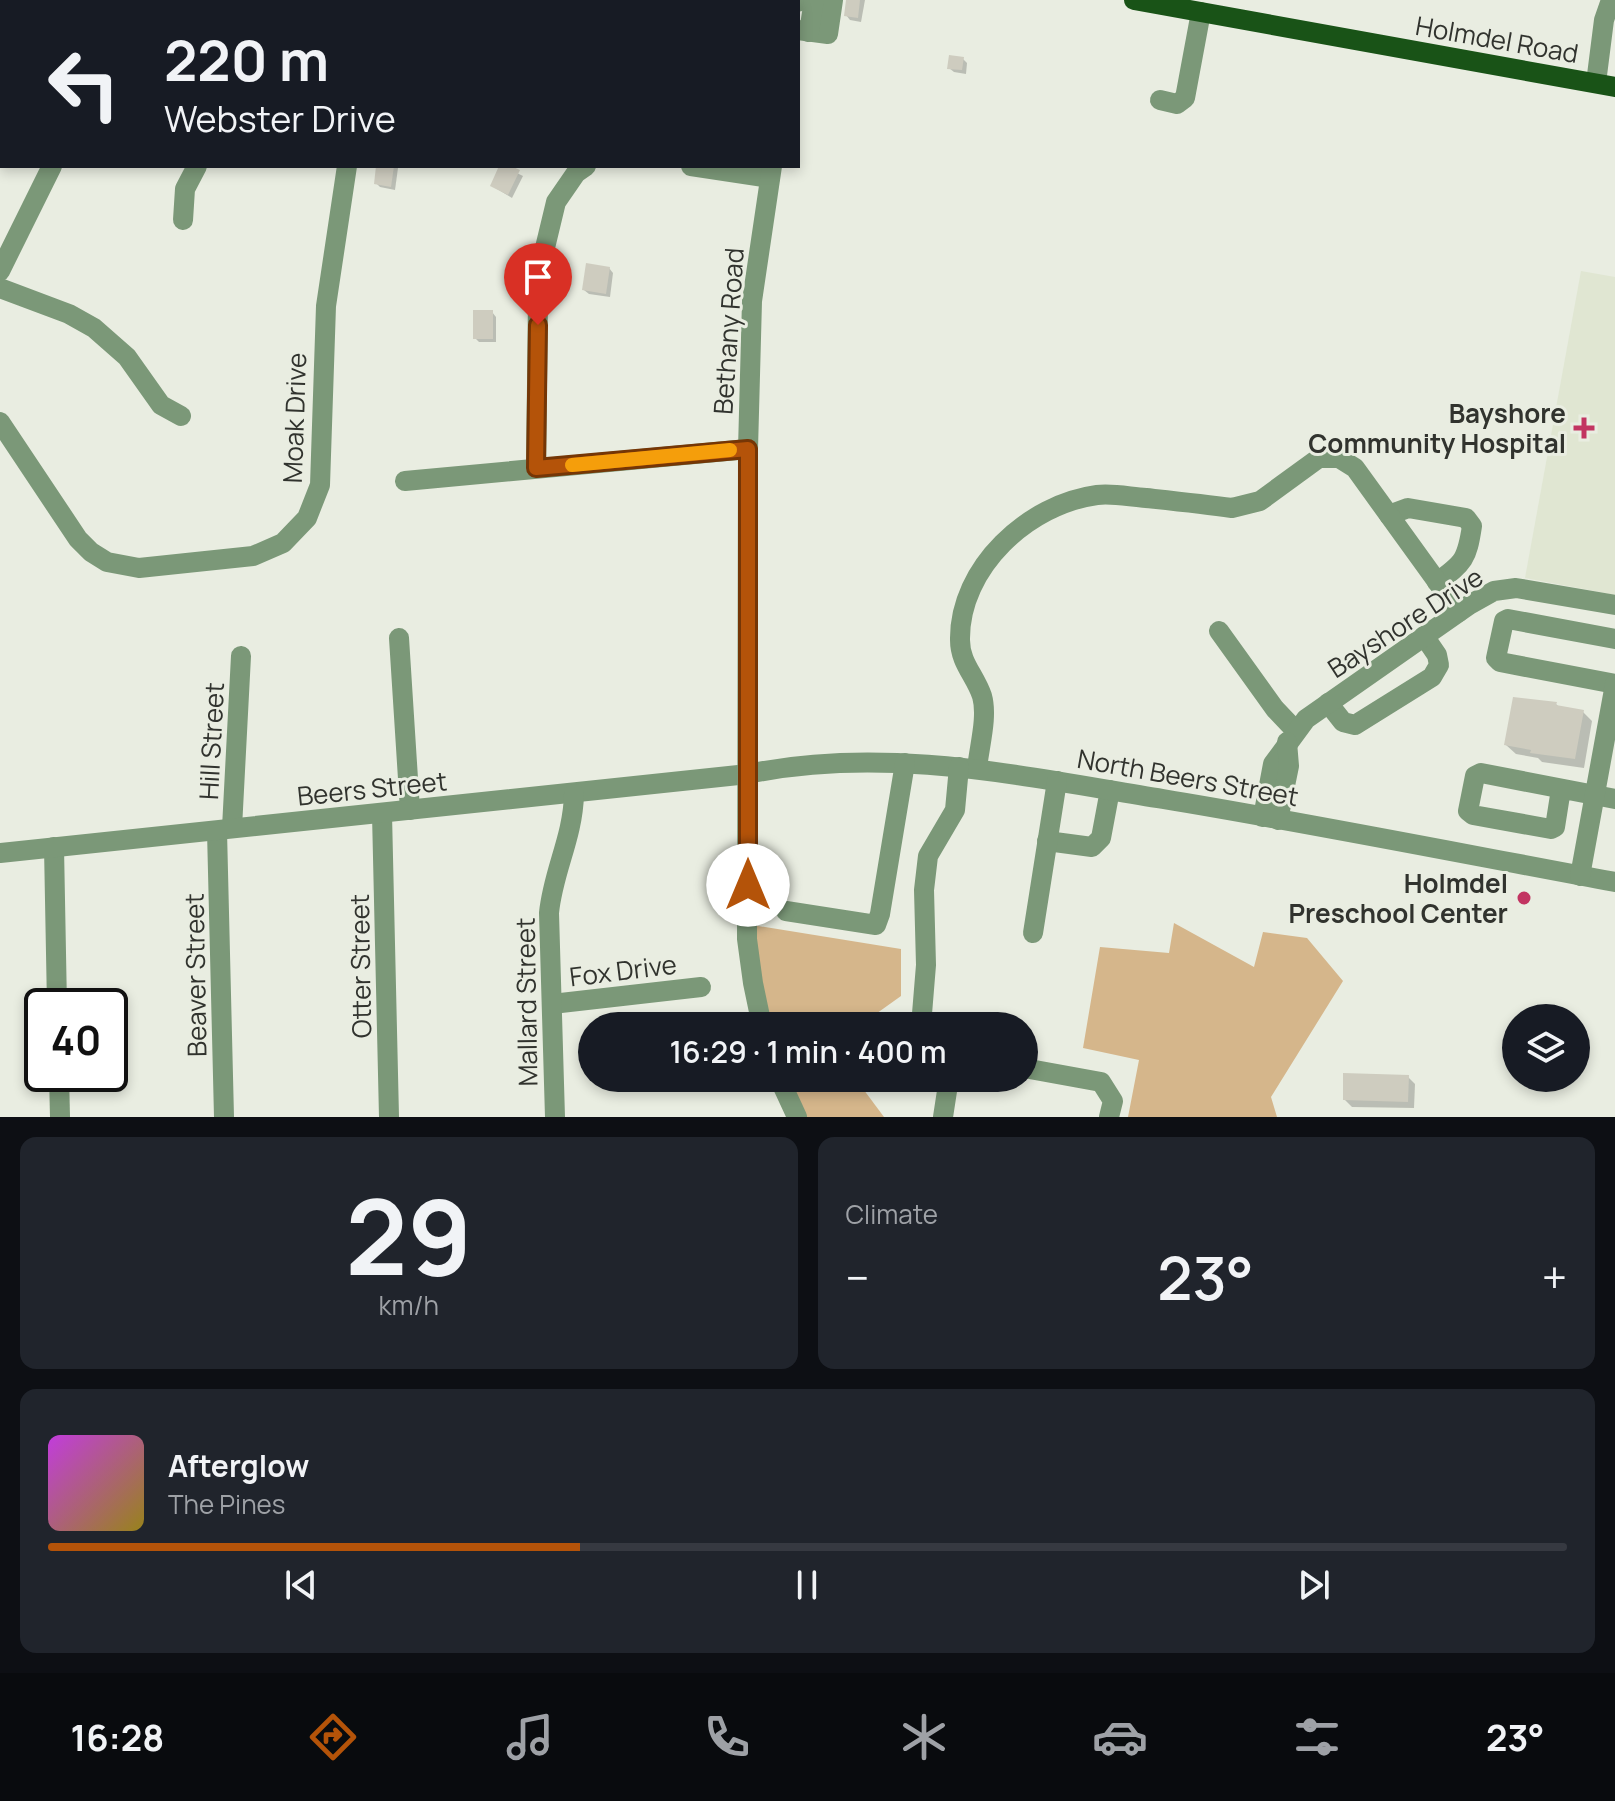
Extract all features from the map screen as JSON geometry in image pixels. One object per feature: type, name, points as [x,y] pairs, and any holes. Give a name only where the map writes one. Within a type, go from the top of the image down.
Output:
[{"type":"main road","name":"Holmdel Road","points":[[1134,0],[1605,85]]},
{"type":"street","points":[[814,0],[803,31],[828,34],[833,0]]},
{"type":"street","points":[[1605,85],[1604,20],[1611,0]]},
{"type":"street","points":[[1160,100],[1177,104],[1185,98],[1201,12]]},
{"type":"street","points":[[0,271],[51,168]]},
{"type":"street","points":[[183,220],[185,189],[196,168]]},
{"type":"street","name":"Moak Drive","points":[[0,422],[7,450],[78,539],[107,562],[139,568],[240,559],[269,551],[290,537],[307,518],[320,485],[326,306],[347,168]]},
{"type":"street","points":[[536,468],[538,299],[543,256],[556,202],[564,188],[583,168]]},
{"type":"street","points":[[718,168],[771,172]]},
{"type":"street","name":"Bethany Road","points":[[759,1012],[747,939],[748,449],[752,301],[771,172]]},
{"type":"street","points":[[0,288],[69,314],[94,328],[127,357],[161,405],[181,416]]},
{"type":"street","points":[[405,481],[748,449]]},
{"type":"street","points":[[922,1012],[926,965],[924,890],[928,856],[955,810],[984,707],[979,690],[962,661],[960,635],[970,593],[989,559],[1019,528],[1075,500],[1109,494],[1232,508],[1247,505],[1260,501],[1319,458],[1331,457],[1355,468],[1459,612]]},
{"type":"street","points":[[1389,515],[1408,508],[1466,518],[1472,526],[1468,553],[1455,569],[1437,582]]},
{"type":"street","name":"Bayshore Drive","points":[[1270,818],[1273,764],[1291,736],[1328,703],[1459,612],[1494,591],[1516,588],[1615,605]]},
{"type":"street","points":[[1580,876],[1605,797],[1615,684],[1500,662],[1496,658],[1504,621],[1508,619],[1615,639]]},
{"type":"street","points":[[1219,631],[1291,736]]},
{"type":"street","points":[[1328,703],[1343,722],[1355,725],[1432,677],[1439,665],[1437,655],[1424,636]]},
{"type":"street","points":[[399,638],[410,810]]},
{"type":"street","name":"Hill Street","points":[[225,829],[241,656]]},
{"type":"street","name":"North Beers Street","points":[[748,774],[776,768],[859,762],[968,768],[1270,818],[1615,882]]},
{"type":"street","points":[[786,911],[876,925],[905,763]]},
{"type":"street","name":"Beers Street","points":[[0,853],[748,774]]},
{"type":"street","points":[[1561,789],[1555,827],[1551,829],[1473,815],[1468,811],[1477,774],[1561,789],[1605,797]]},
{"type":"street","points":[[1033,933],[1057,781]]},
{"type":"street","points":[[1047,841],[1092,847],[1101,838],[1110,790]]},
{"type":"street","name":"Mallard Street","points":[[555,1117],[550,899],[572,826],[574,794]]},
{"type":"street","name":"Otter Street","points":[[382,814],[389,1117]]},
{"type":"street","name":"Beaver Street","points":[[224,1117],[225,829]]},
{"type":"street","points":[[54,847],[57,988]]},
{"type":"street","name":"Fox Drive","points":[[552,1004],[701,987]]},
{"type":"street","points":[[1038,1071],[1101,1082],[1113,1101],[1109,1117]]},
{"type":"street","points":[[59,1092],[60,1117]]},
{"type":"street","points":[[785,1092],[797,1117]]},
{"type":"street","points":[[943,1117],[947,1092]]},
{"type":"shaded area","name":"Bayshore Community Hospital","points":[[1581,271],[1615,277],[1615,595],[1525,578]]},
{"type":"shaded area","points":[[1174,923],[1254,967],[1263,932],[1307,938],[1343,981],[1271,1097],[1277,1117],[1128,1117],[1139,1060],[1083,1048],[1100,947],[1169,953]]},
{"type":"shaded area","points":[[746,924],[901,949],[901,996],[879,1012],[759,1012]]},
{"type":"shaded area","points":[[784,1092],[865,1092],[884,1117],[795,1117]]},
{"type":"building","points":[[846,0],[860,0],[858,18],[844,16]]},
{"type":"building","points":[[949,55],[964,57],[962,70],[947,69]]},
{"type":"building","points":[[376,168],[394,168],[391,187],[374,184]]},
{"type":"building","points":[[498,168],[520,170],[508,195],[490,186]]},
{"type":"building","points":[[586,263],[610,267],[606,294],[582,290]]},
{"type":"building","points":[[473,310],[493,310],[493,339],[473,339]]},
{"type":"building","points":[[1513,697],[1557,702],[1556,705],[1584,710],[1575,759],[1530,753],[1531,750],[1504,745]]},
{"type":"building","points":[[1343,1073],[1409,1075],[1408,1102],[1343,1100]]},
{"type":"slow traffic","points":[[572,465],[730,450]]},
{"type":"place","name":"Bayshore Community Hospital","points":[[1584,428]]},
{"type":"place","name":"Holmdel Preschool Center","points":[[1524,898]]},
{"type":"route","points":[[538,325],[536,468],[748,449],[748,885]]}]
